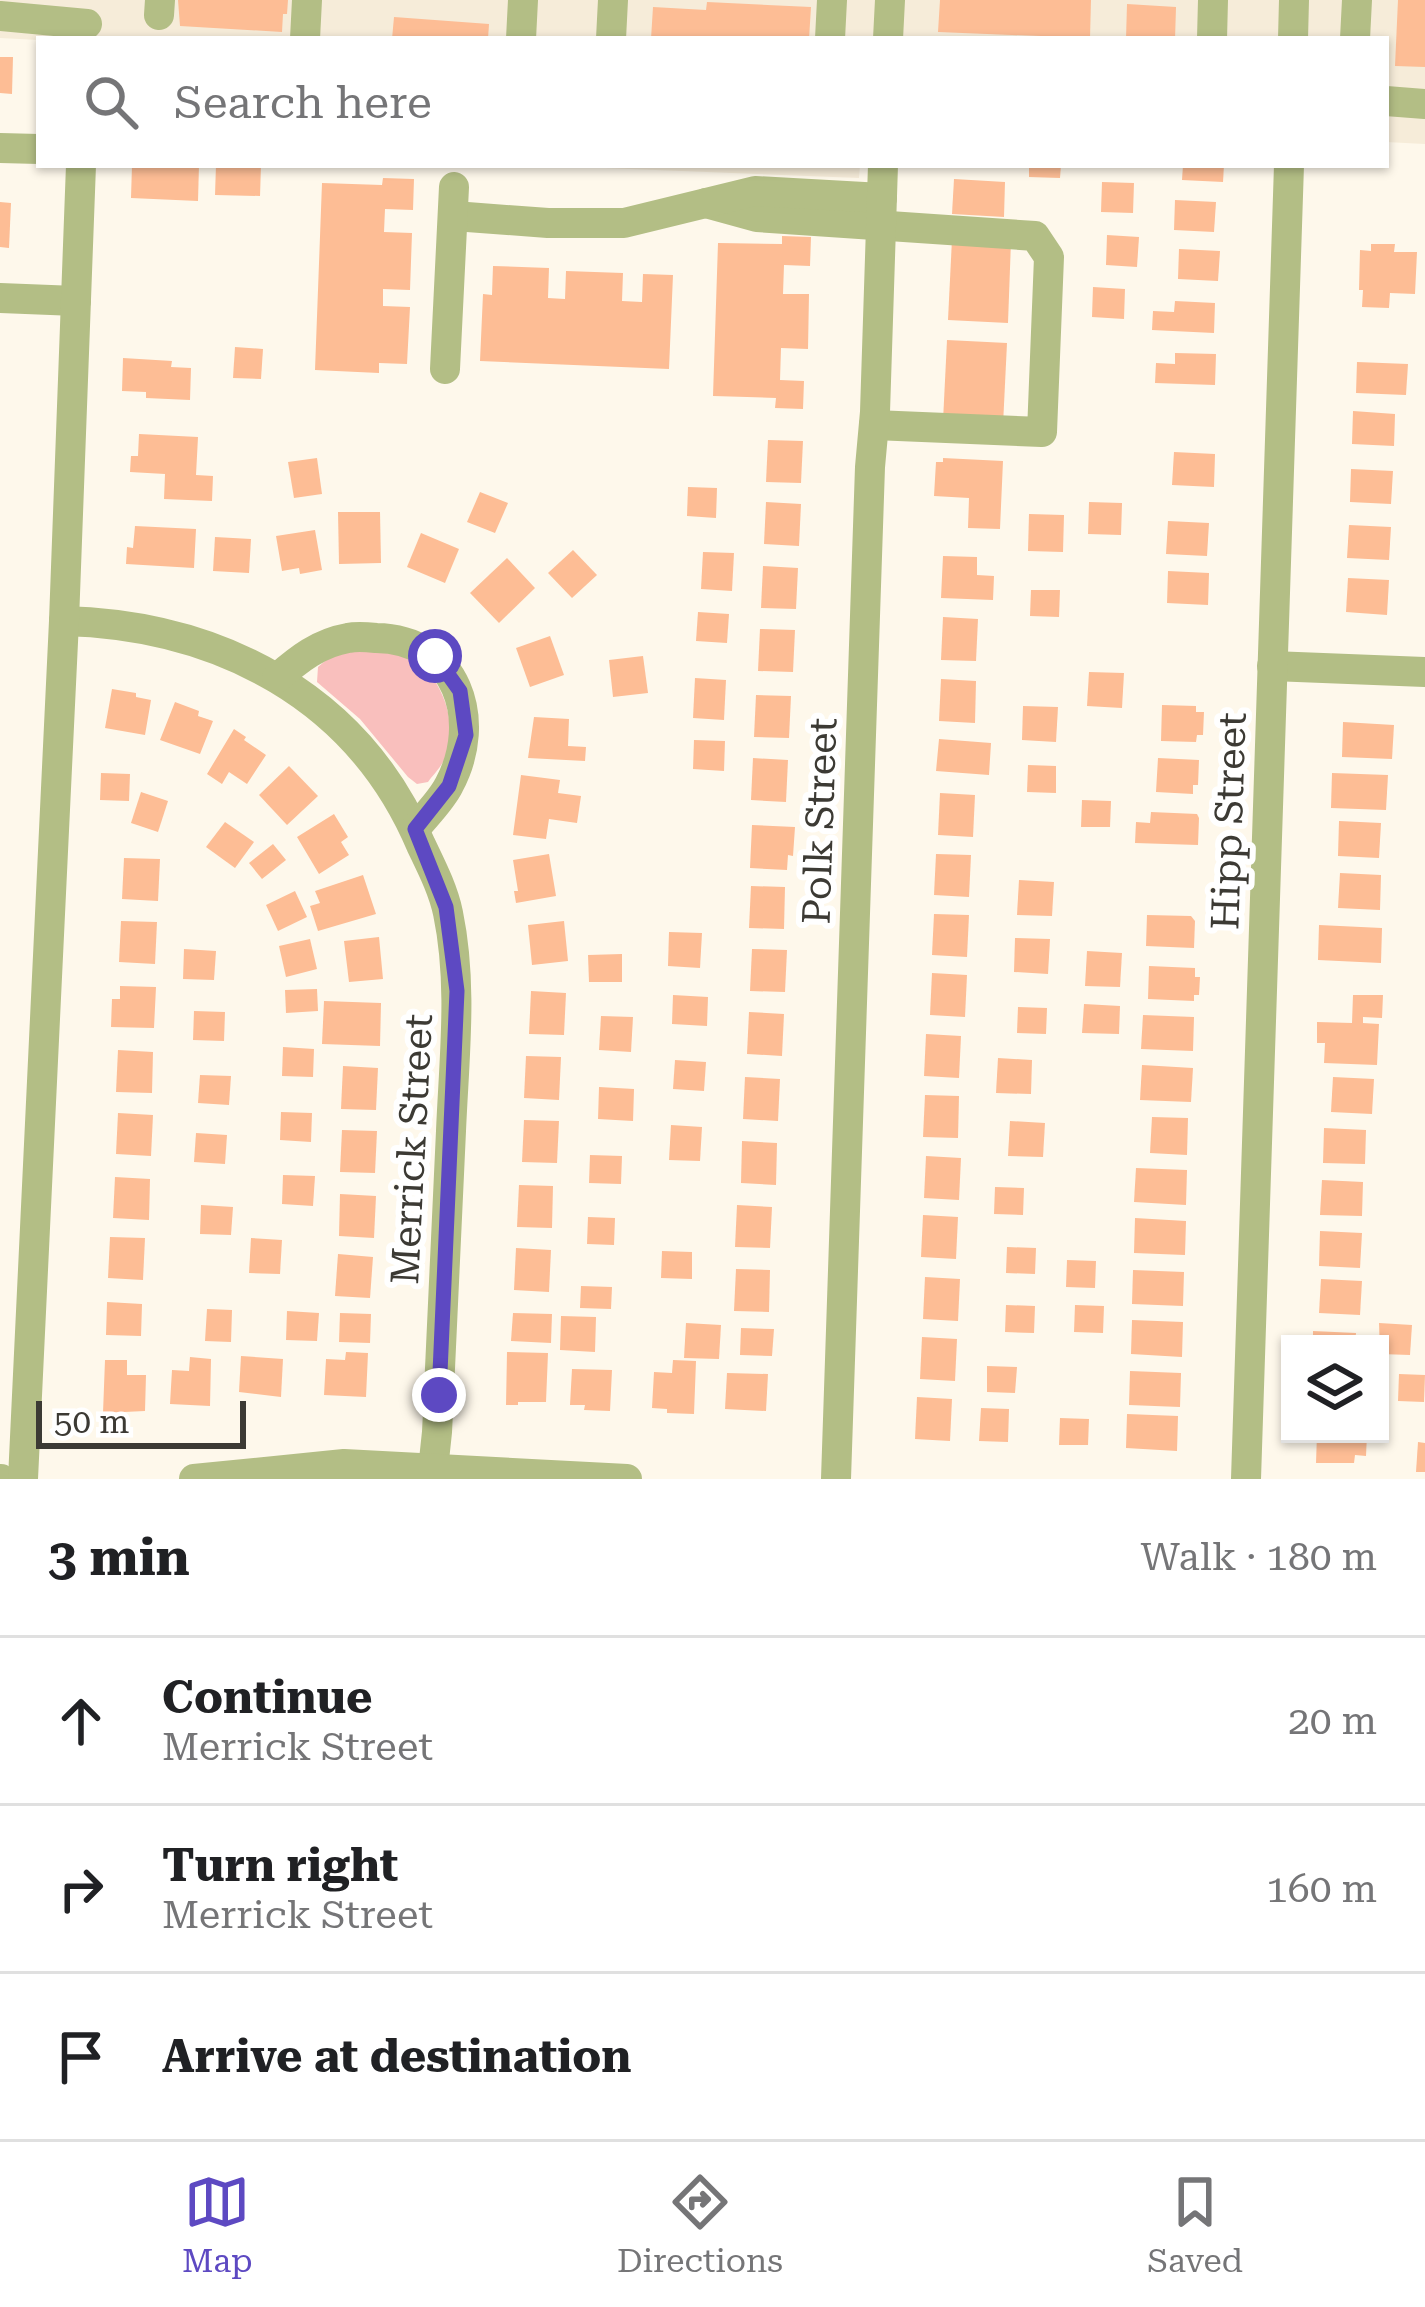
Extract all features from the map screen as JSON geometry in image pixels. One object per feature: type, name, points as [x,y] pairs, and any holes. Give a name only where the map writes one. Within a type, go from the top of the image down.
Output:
[{"type":"street","points":[[305,36],[307,0]]},
{"type":"street","points":[[521,36],[523,0]]},
{"type":"street","points":[[611,36],[613,0]]},
{"type":"street","points":[[830,36],[832,0]]},
{"type":"street","points":[[888,36],[890,0]]},
{"type":"street","points":[[1212,36],[1213,0]]},
{"type":"street","points":[[1293,36],[1294,0]]},
{"type":"street","points":[[1355,36],[1357,0]]},
{"type":"street","points":[[16,11],[87,21]]},
{"type":"street","points":[[1389,101],[1425,104]]},
{"type":"street","points":[[0,148],[36,149]]},
{"type":"street","points":[[22,1479],[81,168]]},
{"type":"street","name":"Polk Street","points":[[836,1479],[883,168]]},
{"type":"street","name":"Hipp Street","points":[[1246,1479],[1288,168]]},
{"type":"street","points":[[445,369],[454,202],[548,223],[624,223],[755,191],[1035,236],[1049,257],[1042,432],[874,425]]},
{"type":"street","points":[[0,298],[76,302]]},
{"type":"street","name":"Merrick Street","points":[[64,621],[150,629],[194,640],[277,678],[321,708],[353,739],[415,829],[446,907],[457,991],[433,1473]]},
{"type":"street","points":[[277,678],[309,651],[350,637],[394,638],[435,656],[460,691],[466,735],[449,786],[415,829]]},
{"type":"street","points":[[1272,666],[1425,672]]},
{"type":"street","points":[[194,1479],[344,1464],[433,1473],[627,1479]]},
{"type":"shaded area","points":[[0,0],[1425,0],[1425,144],[1389,142],[1389,36],[0,38]]},
{"type":"shaded area","points":[[604,168],[860,168],[859,178]]},
{"type":"shaded area","points":[[355,647],[403,653],[437,684],[448,713],[449,743],[444,761],[428,782],[417,784],[408,777],[360,719],[317,682],[318,667],[332,655]]},
{"type":"building","points":[[178,0],[288,0],[282,32],[180,26]]},
{"type":"building","points":[[940,0],[1091,0],[1090,36],[938,32]]},
{"type":"building","points":[[1398,0],[1425,0],[1425,67],[1395,66]]},
{"type":"building","points":[[707,2],[811,7],[809,36],[651,36],[653,7],[706,10]]},
{"type":"building","points":[[1127,4],[1176,7],[1175,36],[1126,36]]},
{"type":"building","points":[[394,17],[489,24],[488,36],[392,36]]},
{"type":"building","points":[[0,57],[13,57],[12,94],[0,93]]},
{"type":"building","points":[[132,168],[199,168],[198,201],[131,198]]},
{"type":"building","points":[[216,168],[261,168],[260,196],[215,195]]},
{"type":"building","points":[[1029,168],[1061,168],[1060,178],[1029,177]]},
{"type":"building","points":[[1183,168],[1224,168],[1223,182],[1182,180]]},
{"type":"building","points":[[383,178],[414,179],[413,210],[385,209],[384,232],[412,233],[410,290],[383,289],[383,306],[410,307],[407,364],[379,363],[379,373],[315,370],[322,183],[382,185]]},
{"type":"building","points":[[954,179],[1005,182],[1004,217],[952,214]]},
{"type":"building","points":[[1102,182],[1134,183],[1133,213],[1101,212]]},
{"type":"building","points":[[1175,200],[1216,202],[1214,232],[1174,230]]},
{"type":"building","points":[[0,202],[11,203],[9,248],[0,247]]},
{"type":"building","points":[[1107,235],[1139,237],[1137,267],[1106,265]]},
{"type":"building","points":[[782,236],[811,237],[810,266],[784,265],[783,294],[809,294],[808,349],[781,348],[780,380],[804,381],[803,409],[775,408],[776,398],[713,396],[718,243],[782,244]]},
{"type":"building","points":[[952,239],[1011,241],[1008,323],[948,320]]},
{"type":"building","points":[[1371,244],[1395,244],[1394,252],[1417,252],[1415,294],[1390,293],[1389,308],[1362,307],[1360,250],[1371,251]]},
{"type":"building","points":[[1179,249],[1220,251],[1218,281],[1178,279]]},
{"type":"building","points":[[493,266],[549,268],[548,298],[565,299],[566,271],[623,273],[622,301],[642,302],[643,274],[673,275],[669,369],[480,361],[483,294],[492,295]]},
{"type":"building","points":[[1093,287],[1125,289],[1124,319],[1092,317]]},
{"type":"building","points":[[1175,301],[1215,303],[1214,333],[1152,330],[1153,311],[1174,312]]},
{"type":"building","points":[[947,340],[1007,343],[1003,425],[943,421]]},
{"type":"building","points":[[235,347],[263,349],[261,379],[233,378]]},
{"type":"building","points":[[1175,353],[1216,354],[1215,385],[1155,383],[1156,363],[1175,364]]},
{"type":"building","points":[[123,358],[172,361],[171,367],[191,368],[190,400],[146,398],[146,392],[122,391]]},
{"type":"building","points":[[1357,362],[1408,364],[1406,395],[1356,393]]},
{"type":"building","points":[[1353,411],[1395,414],[1394,446],[1352,444]]},
{"type":"building","points":[[139,434],[198,437],[196,475],[213,476],[212,501],[164,499],[165,474],[130,472],[131,456],[138,456]]},
{"type":"building","points":[[768,440],[803,441],[801,483],[766,482]]},
{"type":"building","points":[[1174,452],[1215,454],[1214,487],[1172,485]]},
{"type":"building","points":[[317,458],[322,494],[294,498],[288,462]]},
{"type":"building","points":[[943,458],[1003,461],[1000,529],[968,528],[969,498],[934,496],[936,462]]},
{"type":"building","points":[[1351,469],[1393,471],[1391,504],[1350,502]]},
{"type":"building","points":[[688,487],[717,488],[716,518],[687,516]]},
{"type":"building","points":[[480,492],[508,503],[495,533],[467,522]]},
{"type":"building","points":[[766,502],[801,504],[799,546],[764,544]]},
{"type":"building","points":[[1089,502],[1122,503],[1121,535],[1088,534]]},
{"type":"building","points":[[338,512],[380,512],[381,563],[339,564]]},
{"type":"building","points":[[1029,514],[1064,515],[1063,552],[1028,551]]},
{"type":"building","points":[[1168,521],[1209,523],[1207,556],[1166,554]]},
{"type":"building","points":[[1349,525],[1391,527],[1389,560],[1347,558]]},
{"type":"building","points":[[135,526],[196,529],[194,568],[126,564]]},
{"type":"building","points":[[315,530],[322,570],[282,571],[276,536]]},
{"type":"building","points":[[421,533],[459,549],[445,583],[407,567]]},
{"type":"building","points":[[215,537],[251,539],[249,573],[213,571]]},
{"type":"building","points":[[573,550],[597,575],[572,598],[548,573]]},
{"type":"building","points":[[703,552],[734,553],[732,591],[701,589]]},
{"type":"building","points":[[943,556],[977,557],[977,575],[994,576],[993,600],[941,598]]},
{"type":"building","points":[[507,558],[535,588],[499,623],[470,593]]},
{"type":"building","points":[[763,566],[798,568],[796,609],[761,608]]},
{"type":"building","points":[[1168,571],[1209,573],[1208,605],[1167,603]]},
{"type":"building","points":[[1348,578],[1389,580],[1387,615],[1346,612]]},
{"type":"building","points":[[1031,590],[1060,590],[1059,617],[1030,616]]},
{"type":"building","points":[[698,612],[729,614],[727,643],[696,641]]},
{"type":"building","points":[[943,617],[978,619],[976,661],[941,660]]},
{"type":"building","points":[[760,629],[795,630],[793,672],[758,671]]},
{"type":"building","points":[[550,636],[564,675],[530,687],[516,648]]},
{"type":"building","points":[[643,656],[648,693],[613,697],[609,660]]},
{"type":"building","points":[[1089,672],[1124,673],[1122,708],[1087,706]]},
{"type":"building","points":[[695,678],[726,680],[724,720],[693,718]]},
{"type":"building","points":[[941,679],[976,681],[975,723],[939,721]]},
{"type":"building","points":[[112,689],[151,700],[145,735],[105,728]]},
{"type":"building","points":[[756,695],[791,696],[789,738],[754,737]]},
{"type":"building","points":[[175,702],[213,721],[200,754],[160,740]]},
{"type":"building","points":[[1162,705],[1196,706],[1196,712],[1204,712],[1203,735],[1197,735],[1196,742],[1161,741]]},
{"type":"building","points":[[1023,706],[1058,707],[1056,742],[1022,740]]},
{"type":"building","points":[[534,717],[569,719],[568,746],[586,747],[585,761],[528,758]]},
{"type":"building","points":[[1343,722],[1394,725],[1392,759],[1342,757]]},
{"type":"building","points":[[234,729],[266,755],[247,784],[229,772],[222,784],[207,774]]},
{"type":"building","points":[[939,739],[991,743],[989,775],[936,771]]},
{"type":"building","points":[[694,740],[725,741],[724,771],[693,769]]},
{"type":"building","points":[[753,758],[788,760],[786,802],[751,800]]},
{"type":"building","points":[[1158,758],[1199,760],[1193,794],[1156,792]]},
{"type":"building","points":[[1028,765],[1056,766],[1056,793],[1027,792]]},
{"type":"building","points":[[289,766],[318,796],[287,825],[259,795]]},
{"type":"building","points":[[101,773],[130,774],[129,801],[100,800]]},
{"type":"building","points":[[1332,773],[1388,775],[1386,810],[1331,808]]},
{"type":"building","points":[[521,775],[560,780],[558,793],[581,796],[577,823],[549,819],[546,839],[513,835]]},
{"type":"building","points":[[141,792],[168,801],[158,832],[131,823]]},
{"type":"building","points":[[940,793],[975,795],[973,837],[938,835]]},
{"type":"building","points":[[1082,800],[1111,801],[1110,827],[1081,827]]},
{"type":"building","points":[[1151,812],[1197,814],[1198,845],[1135,843],[1136,822],[1150,823]]},
{"type":"building","points":[[334,814],[348,837],[341,842],[349,855],[319,874],[297,837]]},
{"type":"building","points":[[1339,821],[1381,823],[1379,858],[1338,856]]},
{"type":"building","points":[[225,822],[254,842],[235,868],[206,847]]},
{"type":"building","points":[[752,825],[795,827],[787,870],[750,868]]},
{"type":"building","points":[[273,844],[286,860],[262,879],[249,863]]},
{"type":"building","points":[[549,854],[556,896],[516,903],[513,860]]},
{"type":"building","points":[[936,854],[971,855],[969,897],[934,895]]},
{"type":"building","points":[[124,858],[160,859],[158,901],[122,899]]},
{"type":"building","points":[[1340,873],[1381,875],[1380,910],[1338,908]]},
{"type":"building","points":[[363,875],[376,914],[318,931],[310,906],[320,903],[315,891]]},
{"type":"building","points":[[1019,880],[1054,882],[1052,916],[1017,915]]},
{"type":"building","points":[[751,886],[785,887],[784,929],[749,928]]},
{"type":"building","points":[[295,891],[307,917],[278,931],[266,905]]},
{"type":"building","points":[[934,914],[969,915],[967,957],[932,955]]},
{"type":"building","points":[[1147,915],[1191,916],[1194,948],[1146,946]]},
{"type":"building","points":[[121,921],[157,922],[155,964],[119,962]]},
{"type":"building","points":[[564,921],[568,961],[532,965],[528,925]]},
{"type":"building","points":[[1319,925],[1382,928],[1381,963],[1318,960]]},
{"type":"building","points":[[669,932],[702,933],[700,968],[668,966]]},
{"type":"building","points":[[379,937],[383,979],[349,982],[344,941]]},
{"type":"building","points":[[1015,938],[1050,939],[1048,974],[1014,972]]},
{"type":"building","points":[[310,939],[317,969],[286,977],[279,946]]},
{"type":"building","points":[[184,949],[216,951],[214,980],[183,979]]},
{"type":"building","points":[[752,949],[787,950],[785,992],[750,991]]},
{"type":"building","points":[[1087,951],[1122,953],[1120,987],[1085,986]]},
{"type":"building","points":[[622,954],[622,982],[589,982],[588,955]]},
{"type":"building","points":[[1149,966],[1195,968],[1195,977],[1200,977],[1199,995],[1194,995],[1194,1001],[1148,999]]},
{"type":"building","points":[[932,973],[967,975],[965,1017],[930,1015]]},
{"type":"building","points":[[120,986],[156,987],[154,1028],[111,1027],[112,999],[120,999]]},
{"type":"building","points":[[317,989],[318,1011],[286,1013],[285,990]]},
{"type":"building","points":[[531,991],[566,993],[564,1035],[529,1034]]},
{"type":"building","points":[[673,995],[708,997],[707,1026],[672,1024]]},
{"type":"building","points":[[1353,995],[1383,995],[1382,1018],[1363,1017],[1363,1023],[1379,1024],[1377,1065],[1324,1063],[1325,1043],[1317,1043],[1317,1022],[1352,1023]]},
{"type":"building","points":[[324,1001],[381,1003],[380,1046],[322,1044]]},
{"type":"building","points":[[1084,1004],[1120,1006],[1119,1034],[1082,1033]]},
{"type":"building","points":[[1018,1007],[1047,1008],[1046,1034],[1017,1033]]},
{"type":"building","points":[[194,1011],[225,1012],[224,1041],[193,1040]]},
{"type":"building","points":[[749,1012],[784,1014],[782,1056],[747,1054]]},
{"type":"building","points":[[1143,1015],[1194,1017],[1193,1051],[1141,1049]]},
{"type":"building","points":[[601,1016],[633,1017],[631,1052],[599,1050]]},
{"type":"building","points":[[926,1034],[961,1036],[959,1078],[924,1076]]},
{"type":"building","points":[[283,1047],[314,1049],[313,1077],[282,1076]]},
{"type":"building","points":[[118,1050],[153,1052],[152,1093],[116,1092]]},
{"type":"building","points":[[526,1056],[561,1057],[559,1100],[524,1098]]},
{"type":"building","points":[[998,1058],[1032,1060],[1031,1094],[996,1093]]},
{"type":"building","points":[[675,1060],[706,1062],[704,1091],[673,1089]]},
{"type":"building","points":[[1142,1065],[1193,1068],[1191,1102],[1140,1100]]},
{"type":"building","points":[[343,1066],[378,1068],[376,1110],[341,1109]]},
{"type":"building","points":[[200,1075],[231,1076],[229,1105],[198,1103]]},
{"type":"building","points":[[745,1077],[780,1079],[778,1121],[743,1119]]},
{"type":"building","points":[[1333,1077],[1374,1079],[1372,1114],[1331,1112]]},
{"type":"building","points":[[599,1087],[634,1089],[633,1121],[598,1119]]},
{"type":"building","points":[[925,1095],[959,1096],[958,1138],[923,1137]]},
{"type":"building","points":[[281,1112],[312,1113],[311,1142],[280,1140]]},
{"type":"building","points":[[118,1113],[153,1115],[151,1156],[116,1154]]},
{"type":"building","points":[[1152,1117],[1188,1118],[1187,1155],[1150,1153]]},
{"type":"building","points":[[524,1120],[559,1121],[557,1163],[522,1162]]},
{"type":"building","points":[[1010,1121],[1045,1123],[1043,1157],[1008,1156]]},
{"type":"building","points":[[671,1125],[702,1127],[700,1161],[669,1160]]},
{"type":"building","points":[[1324,1128],[1366,1130],[1365,1164],[1323,1163]]},
{"type":"building","points":[[342,1130],[377,1131],[375,1173],[340,1172]]},
{"type":"building","points":[[196,1133],[227,1135],[225,1164],[194,1162]]},
{"type":"building","points":[[742,1141],[777,1143],[776,1185],[741,1183]]},
{"type":"building","points":[[590,1155],[622,1156],[621,1184],[589,1183]]},
{"type":"building","points":[[926,1156],[961,1158],[959,1200],[924,1198]]},
{"type":"building","points":[[1136,1168],[1187,1170],[1186,1205],[1134,1202]]},
{"type":"building","points":[[283,1175],[315,1176],[313,1206],[282,1204]]},
{"type":"building","points":[[115,1177],[150,1179],[149,1220],[113,1218]]},
{"type":"building","points":[[1322,1180],[1363,1182],[1362,1216],[1320,1215]]},
{"type":"building","points":[[519,1185],[553,1186],[552,1228],[517,1227]]},
{"type":"building","points":[[995,1187],[1024,1188],[1023,1215],[994,1214]]},
{"type":"building","points":[[340,1194],[376,1196],[374,1238],[339,1236]]},
{"type":"building","points":[[201,1205],[233,1207],[231,1235],[200,1234]]},
{"type":"building","points":[[737,1205],[772,1207],[770,1248],[735,1247]]},
{"type":"building","points":[[923,1215],[958,1217],[956,1259],[921,1257]]},
{"type":"building","points":[[588,1217],[615,1218],[614,1245],[587,1244]]},
{"type":"building","points":[[1135,1218],[1186,1221],[1185,1255],[1134,1253]]},
{"type":"building","points":[[1320,1231],[1362,1233],[1360,1268],[1319,1266]]},
{"type":"building","points":[[110,1237],[145,1238],[143,1280],[108,1278]]},
{"type":"building","points":[[251,1238],[282,1240],[280,1274],[249,1273]]},
{"type":"building","points":[[1007,1247],[1036,1248],[1035,1274],[1006,1273]]},
{"type":"building","points":[[516,1248],[551,1250],[549,1292],[514,1290]]},
{"type":"building","points":[[662,1251],[692,1252],[692,1279],[661,1278]]},
{"type":"building","points":[[338,1254],[373,1257],[370,1298],[335,1296]]},
{"type":"building","points":[[1067,1260],[1096,1261],[1095,1288],[1066,1287]]},
{"type":"building","points":[[736,1269],[770,1270],[769,1312],[734,1311]]},
{"type":"building","points":[[1133,1270],[1184,1272],[1183,1306],[1132,1304]]},
{"type":"building","points":[[925,1277],[960,1279],[958,1321],[923,1319]]},
{"type":"building","points":[[1321,1279],[1362,1281],[1360,1315],[1319,1313]]},
{"type":"building","points":[[581,1286],[612,1287],[611,1309],[580,1308]]},
{"type":"building","points":[[107,1302],[142,1304],[141,1336],[106,1335]]},
{"type":"building","points":[[1006,1305],[1035,1306],[1034,1333],[1005,1332]]},
{"type":"building","points":[[1075,1305],[1104,1306],[1103,1333],[1074,1332]]},
{"type":"building","points":[[207,1309],[232,1310],[231,1342],[205,1341]]},
{"type":"building","points":[[287,1311],[319,1313],[317,1341],[286,1340]]},
{"type":"building","points":[[340,1313],[371,1314],[370,1343],[339,1342]]},
{"type":"building","points":[[513,1313],[552,1314],[551,1343],[511,1341]]},
{"type":"building","points":[[561,1316],[596,1317],[595,1352],[560,1350]]},
{"type":"building","points":[[1132,1320],[1183,1322],[1182,1357],[1131,1354]]},
{"type":"building","points":[[686,1323],[721,1325],[719,1359],[684,1358]]},
{"type":"building","points":[[1379,1323],[1412,1325],[1410,1355],[1389,1354],[1389,1335],[1379,1335]]},
{"type":"building","points":[[741,1328],[774,1329],[772,1356],[740,1355]]},
{"type":"building","points":[[1313,1331],[1356,1333],[1356,1335],[1313,1335]]},
{"type":"building","points":[[922,1337],[957,1339],[955,1381],[920,1379]]},
{"type":"building","points":[[346,1352],[368,1353],[366,1397],[324,1395],[326,1359],[345,1360]]},
{"type":"building","points":[[507,1352],[548,1353],[546,1402],[506,1405]]},
{"type":"building","points":[[241,1356],[283,1359],[281,1397],[239,1392]]},
{"type":"building","points":[[190,1357],[211,1359],[210,1406],[170,1404],[172,1370],[189,1371]]},
{"type":"building","points":[[105,1360],[127,1360],[127,1375],[146,1375],[145,1411],[103,1413]]},
{"type":"building","points":[[673,1360],[696,1361],[694,1414],[652,1408],[654,1372],[672,1373]]},
{"type":"building","points":[[987,1366],[1017,1367],[1015,1393],[987,1392]]},
{"type":"building","points":[[572,1369],[612,1370],[610,1411],[570,1405]]},
{"type":"building","points":[[1130,1371],[1181,1373],[1180,1407],[1129,1405]]},
{"type":"building","points":[[727,1373],[768,1374],[766,1411],[725,1409]]},
{"type":"building","points":[[1399,1374],[1425,1375],[1424,1402],[1398,1401]]},
{"type":"building","points":[[917,1397],[952,1399],[950,1441],[915,1439]]},
{"type":"building","points":[[981,1408],[1009,1409],[1008,1442],[979,1441]]},
{"type":"building","points":[[1127,1414],[1178,1416],[1177,1451],[1126,1448]]},
{"type":"building","points":[[1060,1418],[1089,1419],[1088,1445],[1059,1445]]},
{"type":"building","points":[[1418,1442],[1425,1443],[1425,1472],[1416,1472]]},
{"type":"building","points":[[1317,1443],[1367,1443],[1366,1456],[1355,1455],[1354,1463],[1316,1463]]},
{"type":"route","points":[[435,656],[460,691],[466,735],[449,786],[415,829],[446,907],[457,991],[439,1395]]}]
